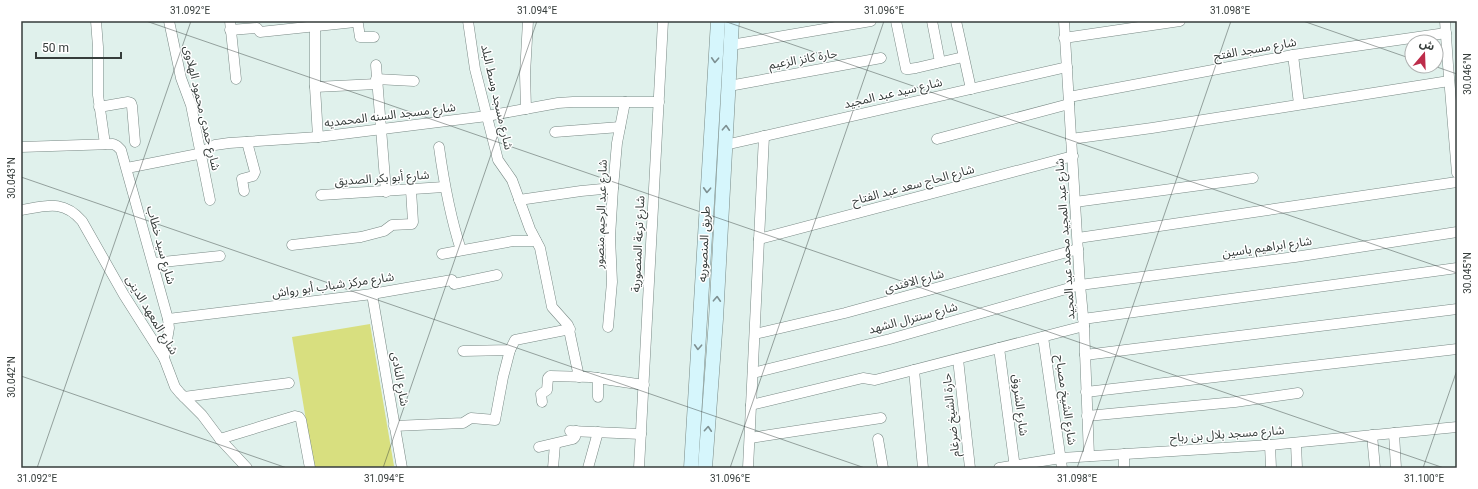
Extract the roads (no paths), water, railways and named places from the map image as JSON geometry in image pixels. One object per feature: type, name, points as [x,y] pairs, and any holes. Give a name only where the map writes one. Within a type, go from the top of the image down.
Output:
[{"type":"main road","name":"طريق المنصوريه","points":[[691,468],[718,21]]},
{"type":"main road","name":"طريق المنصوريه","points":[[705,468],[716,319],[732,21]]},
{"type":"main road","points":[[700,317],[716,319]]},
{"type":"street","points":[[21,147],[109,144],[100,107],[97,81],[98,47],[96,21]]},
{"type":"street","name":"شارع حمدى محمود الهلاوى","points":[[169,21],[181,78],[190,105],[201,152],[210,200]]},
{"type":"street","name":"شارع مسجد وسط البلد","points":[[468,21],[475,69],[498,160],[512,180],[530,229],[540,248],[552,308],[566,320],[570,328],[579,377]]},
{"type":"street","points":[[526,109],[525,74],[528,21]]},
{"type":"street","name":"شارع ترعة المنصورية","points":[[639,468],[663,21]]},
{"type":"street","points":[[731,45],[871,21]]},
{"type":"street","points":[[896,21],[906,68],[909,70],[964,57]]},
{"type":"street","points":[[932,21],[940,62]]},
{"type":"street","points":[[956,21],[972,89]]},
{"type":"street","name":"شارع عبد المجيد محمد عبد المجيد","points":[[1064,21],[1080,285],[1084,323],[1089,456]]},
{"type":"street","points":[[1064,38],[1180,21]]},
{"type":"street","points":[[1445,21],[1457,173]]},
{"type":"street","points":[[236,79],[230,25],[257,28],[260,32],[355,22],[358,24],[360,37],[374,37]]},
{"type":"street","points":[[315,26],[315,87],[318,137]]},
{"type":"street","name":"شارع مسجد الفتح","points":[[937,139],[1069,100],[1293,55],[1446,32]]},
{"type":"street","points":[[1293,55],[1299,104]]},
{"type":"street","name":"حارة كانز الزعيم","points":[[729,86],[882,58]]},
{"type":"street","points":[[376,65],[386,192]]},
{"type":"street","name":"شارع سيد عبد المجيد","points":[[725,145],[1066,67]]},
{"type":"street","points":[[315,87],[377,82],[414,81]]},
{"type":"street","points":[[1071,139],[1152,128],[1449,81]]},
{"type":"street","points":[[100,107],[128,102],[131,103],[135,142]]},
{"type":"street","name":"شارع مسجد السنه المحمديه","points":[[127,168],[201,152],[215,145],[318,137],[380,130],[487,116],[549,104],[573,102],[659,102]]},
{"type":"street","name":"شارع عبد الرحيم منصور","points":[[608,328],[611,289],[610,237],[613,188],[620,127],[625,102]]},
{"type":"street","points":[[555,132],[620,127]]},
{"type":"street","points":[[748,468],[764,136]]},
{"type":"street","points":[[244,191],[242,179],[251,177],[255,172],[247,142]]},
{"type":"street","name":"شارع سيد خطاب","points":[[109,144],[117,146],[121,150],[168,319],[169,328],[164,358]]},
{"type":"street","points":[[439,147],[444,187],[453,226],[461,250]]},
{"type":"street","name":"شارع الحاج سعد عبد الفتاح","points":[[759,239],[1073,156]]},
{"type":"street","points":[[1075,202],[1253,178]]},
{"type":"street","points":[[1078,238],[1457,182]]},
{"type":"street","name":"شارع أبو بكر الصديق","points":[[321,195],[386,192],[444,187]]},
{"type":"street","points":[[519,200],[613,188]]},
{"type":"street","points":[[292,245],[361,237],[384,231],[392,225],[412,224],[411,190]]},
{"type":"street","name":"شارع المعهد الدينى","points":[[21,210],[54,205],[64,207],[75,213],[82,221],[124,295],[164,358],[176,387],[202,414],[220,438],[247,468]]},
{"type":"street","name":"شارع ابراهيم ياسين","points":[[1080,285],[1295,257],[1457,232]]},
{"type":"street","points":[[442,254],[513,241],[536,240]]},
{"type":"street","name":"شارع الافندى","points":[[755,334],[845,313],[1078,249]]},
{"type":"street","points":[[153,263],[220,256]]},
{"type":"street","points":[[751,405],[863,378],[875,380],[1043,337],[1084,323],[1457,268]]},
{"type":"street","name":"شارع مركز شباب أبو رواش","points":[[168,319],[372,294],[452,280],[454,284],[497,275]]},
{"type":"street","name":"شارع سنترال الشهد","points":[[753,373],[890,339],[1080,285]]},
{"type":"street","name":"شارع النادى","points":[[372,294],[402,468]]},
{"type":"street","points":[[1085,355],[1457,309]]},
{"type":"street","points":[[394,426],[463,423],[471,418],[495,420],[503,377],[510,350],[515,340],[570,328]]},
{"type":"street","name":"شارع الشيخ مصباح","points":[[1043,337],[1061,463]]},
{"type":"street","name":"شارع الشروق","points":[[999,348],[1014,466]]},
{"type":"street","points":[[1086,392],[1457,349]]},
{"type":"street","points":[[463,351],[510,350]]},
{"type":"street","name":"حارة الشيخ ضرغام","points":[[958,359],[970,468]]},
{"type":"street","points":[[914,370],[923,468]]},
{"type":"street","points":[[542,402],[541,394],[547,390],[549,377],[598,378],[644,385]]},
{"type":"street","points":[[598,378],[598,397]]},
{"type":"street","points":[[184,397],[289,383]]},
{"type":"street","points":[[1087,416],[1235,402],[1298,393]]},
{"type":"street","points":[[220,438],[295,416],[299,417],[301,420],[310,468]]},
{"type":"street","points":[[750,438],[881,418]]},
{"type":"street","name":"شارع مسجد بلال بن رباح","points":[[998,468],[1061,463],[1089,456],[1296,443],[1457,427]]},
{"type":"street","points":[[539,447],[574,438],[573,431],[641,434]]},
{"type":"street","points":[[588,468],[598,432]]},
{"type":"street","points":[[1394,434],[1396,468]]},
{"type":"street","points":[[1372,436],[1375,468]]},
{"type":"street","points":[[878,439],[883,468]]},
{"type":"street","points":[[1296,443],[1297,468]]},
{"type":"street","points":[[553,468],[555,444]]},
{"type":"street","points":[[1270,445],[1271,468]]},
{"type":"street","points":[[1124,454],[1124,468]]}]
